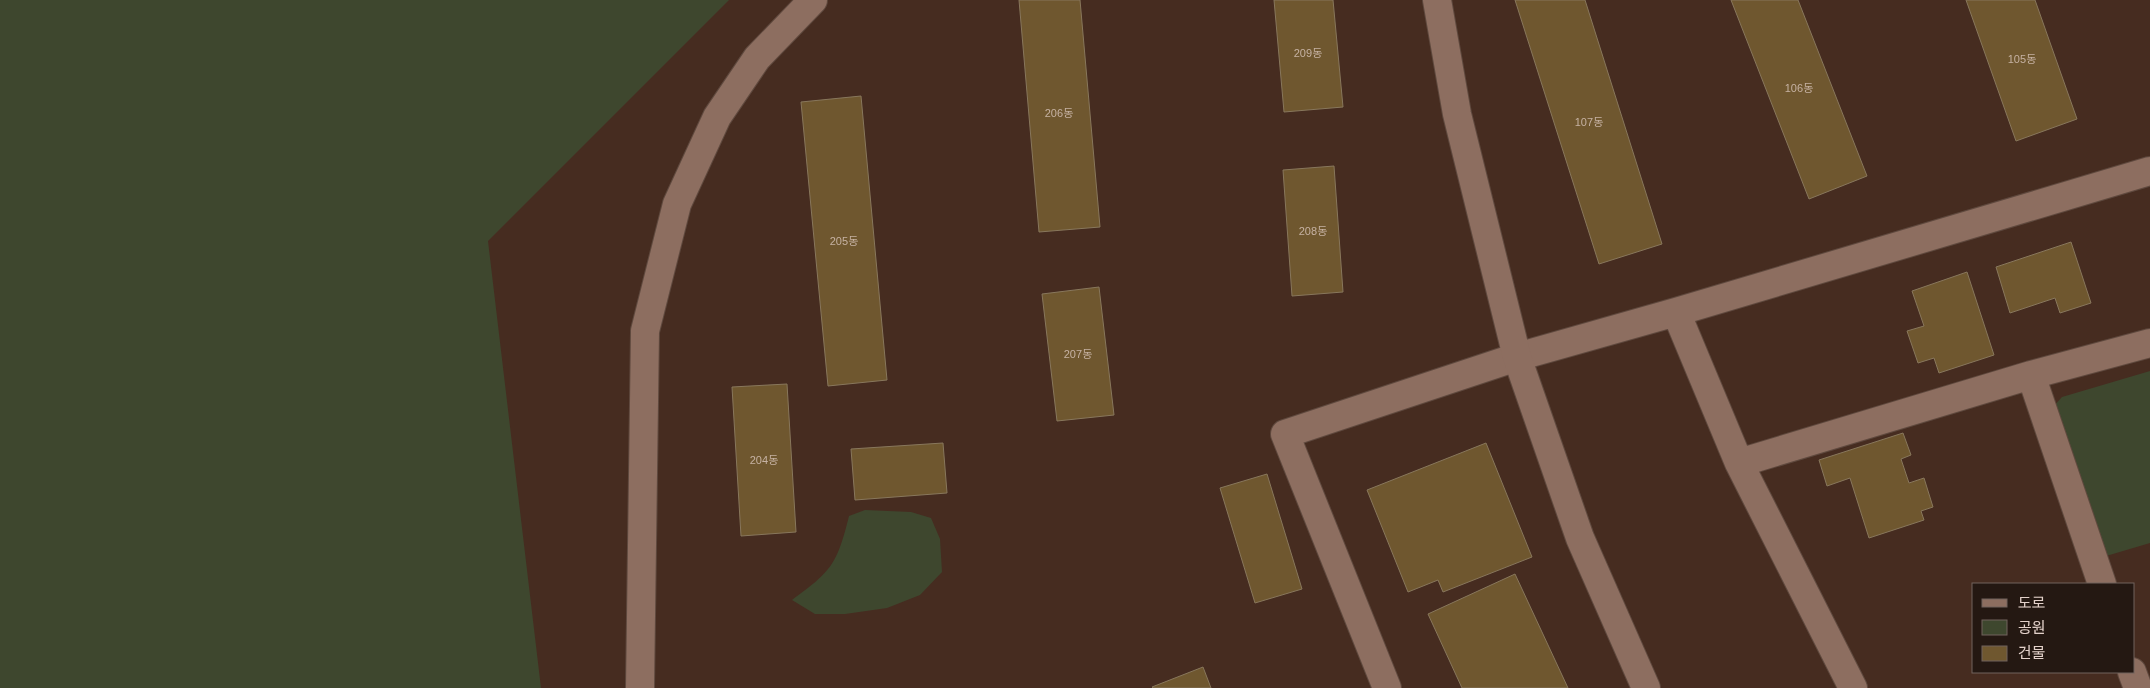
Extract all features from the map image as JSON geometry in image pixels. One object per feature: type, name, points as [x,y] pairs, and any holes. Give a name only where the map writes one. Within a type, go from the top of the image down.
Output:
[{"type":"street","points":[[640,688],[645,331],[677,204],[717,117],[757,58],[813,0]]},
{"type":"street","points":[[1437,0],[1458,114],[1517,357],[1580,538],[1646,688]]},
{"type":"street","points":[[1387,688],[1285,434],[1517,357],[1676,312],[2150,171]]},
{"type":"street","points":[[1676,312],[1739,463],[1853,688]]},
{"type":"street","points":[[1739,463],[2031,375],[2150,343]]},
{"type":"street","points":[[2031,375],[2102,583]]},
{"type":"street","points":[[2132,673],[2138,688]]},
{"type":"green space","points":[[0,0],[729,0],[488,241],[541,688],[0,688]]},
{"type":"green space","points":[[2150,371],[2150,543],[2096,559],[2052,408],[2062,397]]},
{"type":"green space","points":[[865,510],[911,512],[931,518],[940,539],[942,572],[920,595],[887,608],[845,614],[815,614],[792,600],[816,581],[831,565],[841,545],[849,516]]},
{"type":"building","points":[[1019,0],[1080,0],[1100,227],[1039,232]]},
{"type":"building","points":[[1274,0],[1333,0],[1343,107],[1284,112]]},
{"type":"building","points":[[1515,0],[1585,0],[1662,244],[1599,264]]},
{"type":"building","points":[[1731,0],[1798,0],[1867,176],[1809,199]]},
{"type":"building","points":[[1966,0],[2035,0],[2077,119],[2016,141]]},
{"type":"building","points":[[861,96],[887,380],[828,386],[801,102]]},
{"type":"building","points":[[1334,166],[1343,292],[1292,296],[1283,170]]},
{"type":"building","points":[[2071,242],[2091,303],[2060,313],[2055,298],[2010,313],[1996,267]]},
{"type":"building","points":[[1967,272],[1994,355],[1939,373],[1934,358],[1918,363],[1907,331],[1924,326],[1912,291]]},
{"type":"building","points":[[1099,287],[1114,415],[1057,421],[1042,294]]},
{"type":"building","points":[[787,384],[796,532],[741,536],[732,387]]},
{"type":"building","points":[[1903,433],[1911,455],[1901,459],[1909,483],[1924,478],[1933,507],[1921,511],[1924,520],[1869,538],[1850,478],[1827,486],[1819,460]]},
{"type":"building","points":[[943,443],[947,493],[855,500],[851,449]]},
{"type":"building","points":[[1486,443],[1532,557],[1443,592],[1438,580],[1408,592],[1367,490]]},
{"type":"building","points":[[1267,474],[1302,589],[1255,603],[1220,488]]},
{"type":"building","points":[[1515,574],[1568,688],[1462,688],[1428,614]]},
{"type":"building","points":[[1203,667],[1211,688],[1152,687]]}]
